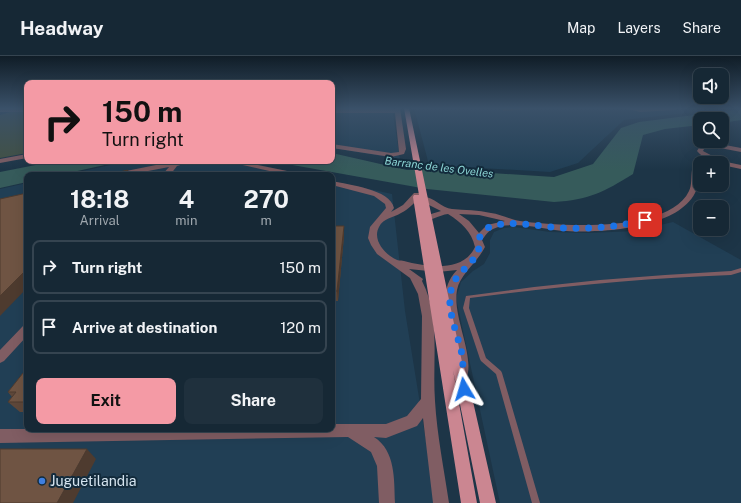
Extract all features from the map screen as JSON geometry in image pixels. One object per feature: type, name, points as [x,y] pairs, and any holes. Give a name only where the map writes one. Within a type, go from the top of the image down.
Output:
[{"type":"main road","points":[[404,129],[421,196],[433,269],[456,362],[461,375],[488,503]]},
{"type":"main road","points":[[409,129],[414,167]]},
{"type":"main road","points":[[433,269],[432,311],[468,503]]},
{"type":"street","points":[[335,147],[377,154],[398,155],[402,153],[403,149],[401,129]]},
{"type":"street","points":[[706,156],[700,151],[702,147],[720,146],[741,150]]},
{"type":"street","points":[[0,161],[24,157]]},
{"type":"street","points":[[131,172],[171,164]]},
{"type":"street","points":[[168,172],[175,164]]},
{"type":"street","points":[[243,164],[282,172]]},
{"type":"street","points":[[729,164],[741,167]]},
{"type":"street","points":[[335,184],[372,192],[384,198],[389,203],[390,208],[373,229],[372,237],[374,244],[387,258],[414,276],[433,292]]},
{"type":"street","points":[[479,238],[490,226],[505,224],[562,228],[594,228],[625,225],[664,214],[682,204],[693,189]]},
{"type":"street","points":[[383,218],[397,213],[421,196],[465,220],[479,238],[480,247],[467,267],[457,276],[452,287],[450,303],[463,362],[461,375]]},
{"type":"street","points":[[424,218],[452,212],[472,212],[504,218],[520,224]]},
{"type":"street","points":[[387,258],[409,266],[433,269],[456,266],[473,259]]},
{"type":"street","points":[[414,276],[432,311],[428,401],[441,503]]},
{"type":"street","points":[[0,358],[24,331]]},
{"type":"street","points":[[335,430],[386,431],[412,421],[428,401]]},
{"type":"street","points":[[350,430],[376,447],[385,465],[387,503]]},
{"type":"street","points":[[0,436],[233,432]]},
{"type":"lane","points":[[536,503],[499,373],[483,359],[466,308],[468,297],[561,284],[659,275],[731,273],[741,270]]},
{"type":"shaded area","points":[[0,129],[24,129],[24,154],[0,158]]},
{"type":"shaded area","points":[[335,129],[395,129],[400,159],[335,148]]},
{"type":"shaded area","points":[[419,129],[615,129],[578,163],[550,172],[429,165]]},
{"type":"shaded area","points":[[620,129],[666,129],[643,135],[633,174],[596,194],[566,201],[554,202],[427,189],[287,164],[335,164],[335,154],[407,170],[429,169],[554,177],[593,164]]},
{"type":"shaded area","points":[[41,164],[109,164],[73,172],[24,172],[24,183],[0,188],[0,172]]},
{"type":"shaded area","points":[[115,164],[256,164],[292,172],[78,172]]},
{"type":"shaded area","points":[[335,182],[392,194],[405,311],[436,503],[0,503],[0,189],[24,184],[24,432],[335,432]]},
{"type":"shaded area","points":[[673,222],[693,233],[693,236],[698,236],[741,260],[741,503],[500,503],[456,298],[461,282],[473,271],[484,264],[490,253],[490,240],[494,232],[504,228],[514,227],[550,232],[588,233],[635,231]]},
{"type":"building","points":[[24,194],[24,272],[0,296],[0,199]]},
{"type":"building","points":[[335,226],[344,226],[337,291],[335,291]]},
{"type":"building","points":[[24,372],[24,402],[8,402],[16,392],[8,392]]},
{"type":"building","name":"Juguetilandia","points":[[0,449],[87,449],[57,503],[0,503]]},
{"type":"place","name":"Juguetilandia","points":[[42,481]]},
{"type":"route","points":[[464,389],[461,375],[463,362],[450,303],[452,287],[457,276],[467,267],[476,255],[480,247],[479,238],[490,226],[520,224],[562,228],[594,228],[625,225],[645,220]]},
{"type":"water label","name":"Barranc de les Ovelles","points":[[439,167]]}]
